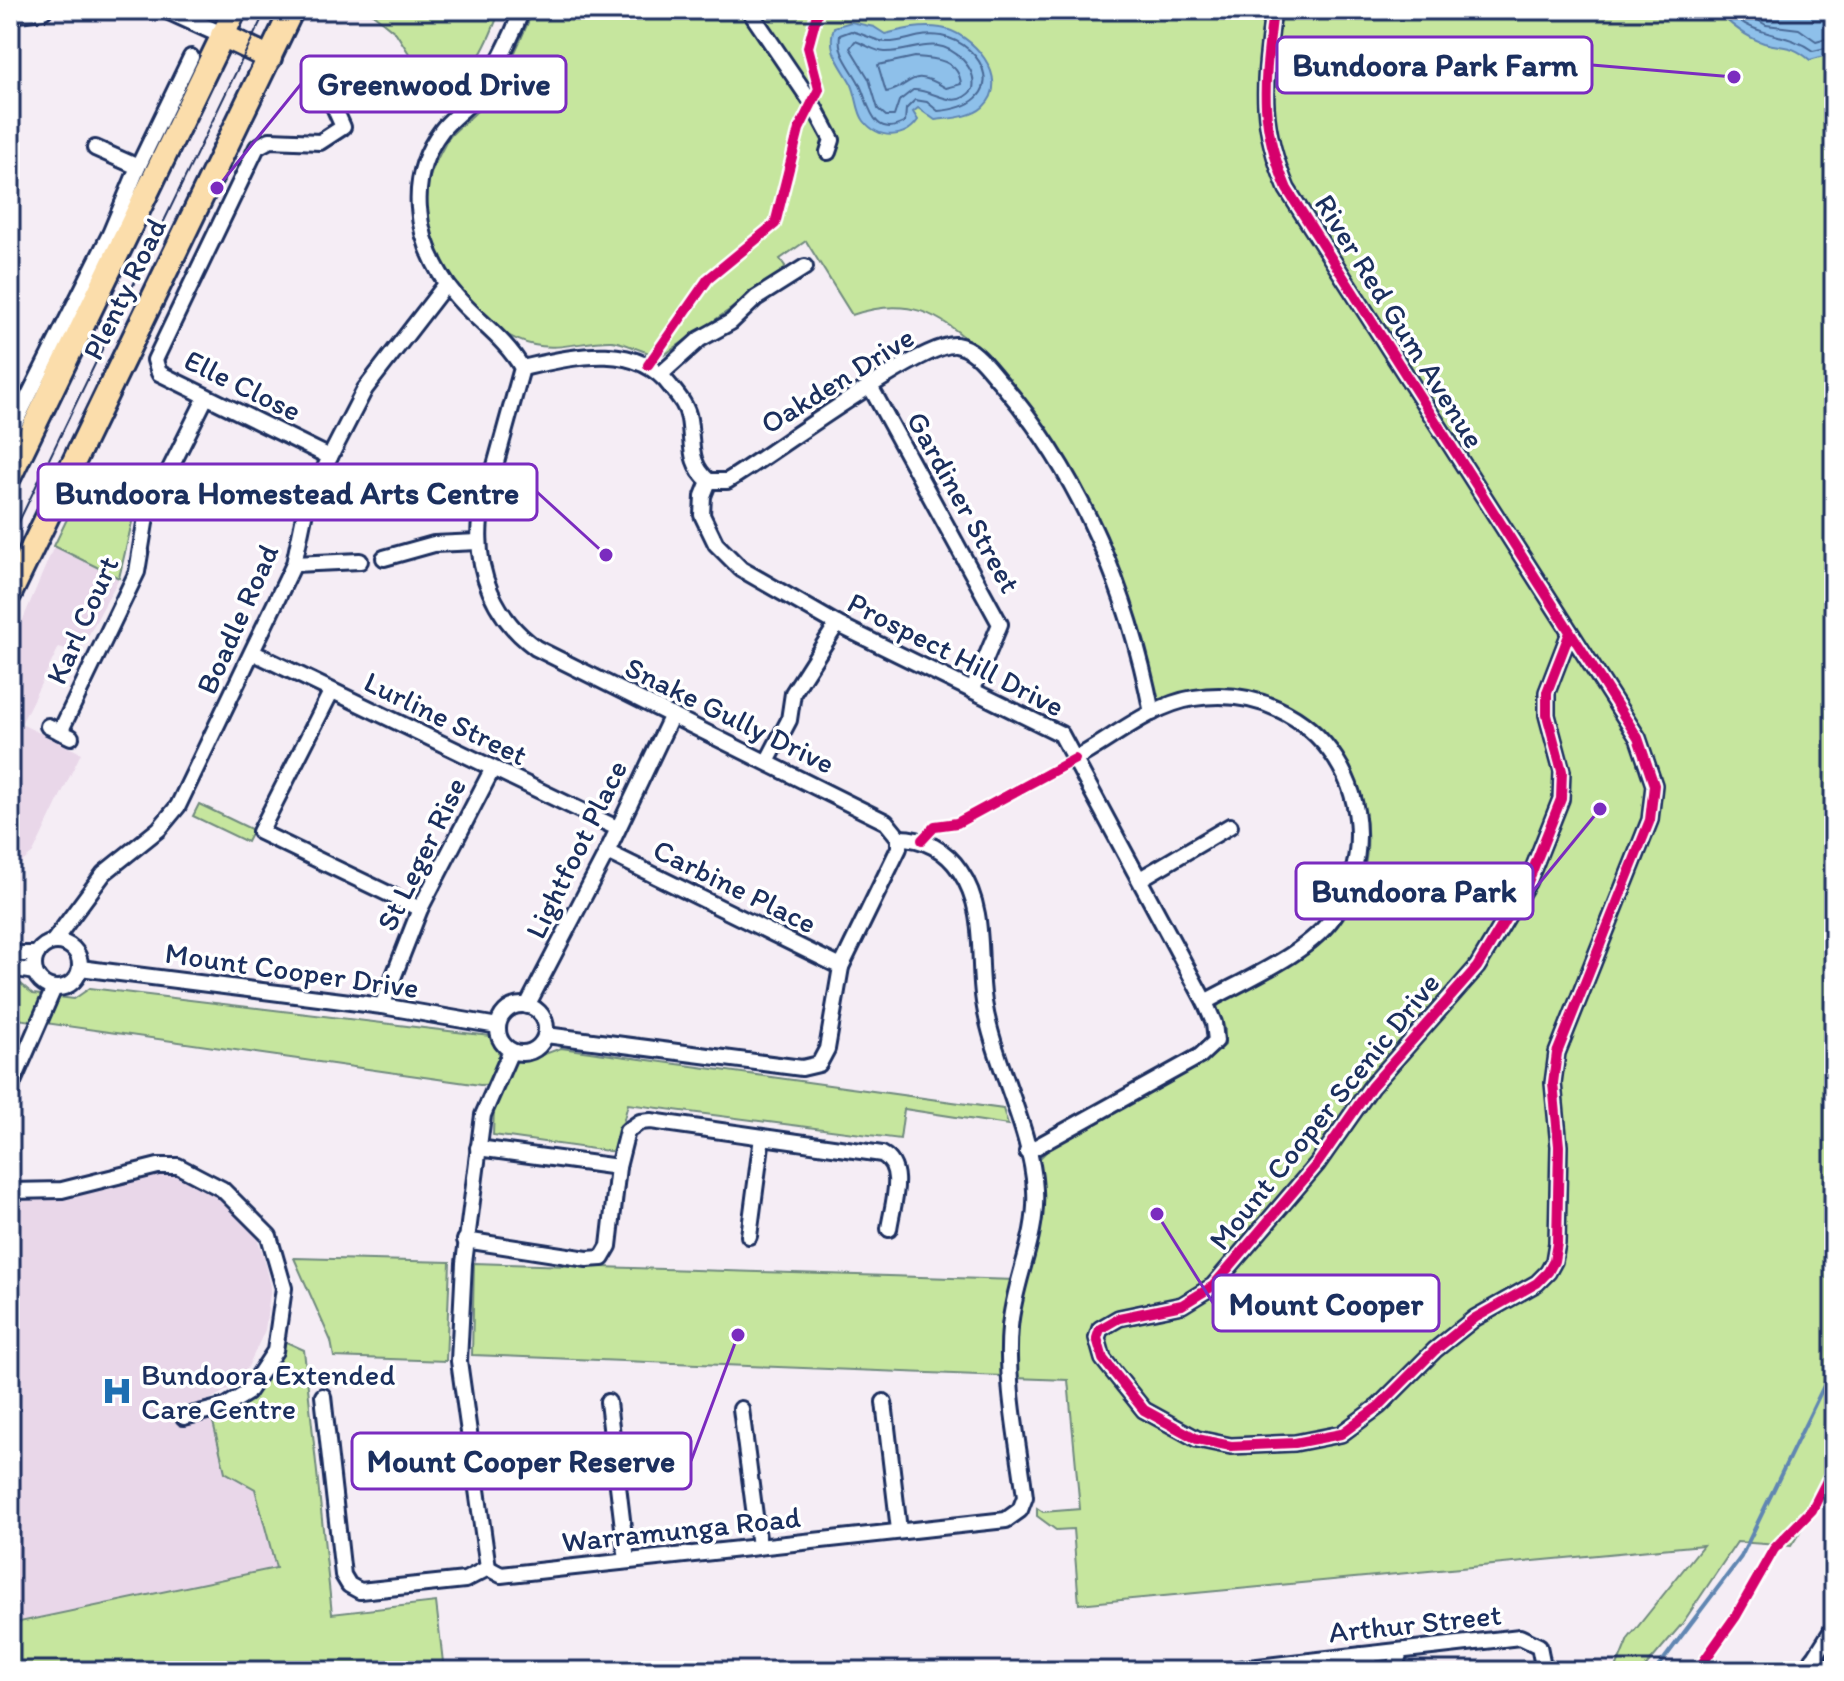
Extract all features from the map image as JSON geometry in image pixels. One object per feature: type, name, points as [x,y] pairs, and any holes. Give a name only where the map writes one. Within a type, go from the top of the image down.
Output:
[{"type":"highway","name":"Plenty Road","points":[[10,476],[235,10]]},
{"type":"highway","name":"Plenty Road","points":[[10,594],[292,10]]},
{"type":"highway","points":[[222,35],[270,58]]},
{"type":"street","points":[[10,14],[43,10]]},
{"type":"street","points":[[167,10],[222,35]]},
{"type":"street","points":[[522,10],[510,41],[480,91],[442,130],[418,183],[419,220],[431,260],[465,311],[511,348],[522,368],[608,355],[648,365],[661,374],[686,406],[694,465],[709,481]]},
{"type":"street","points":[[749,10],[812,103],[832,140],[828,152]]},
{"type":"street","name":"River Red Gum Avenue","points":[[1273,10],[1264,114],[1273,155],[1287,189],[1569,635]]},
{"type":"street","points":[[10,433],[110,234],[138,167],[191,57]]},
{"type":"street","points":[[169,103],[194,94]]},
{"type":"street","name":"Elle Close","points":[[330,457],[159,373],[155,360],[257,147],[270,140],[320,142],[343,127],[334,107]]},
{"type":"street","points":[[95,148],[138,167]]},
{"type":"street","points":[[661,374],[700,339],[731,322],[756,298],[805,267]]},
{"type":"street","name":"Boadle Road","points":[[53,942],[104,873],[171,818],[254,653],[294,564],[305,511],[365,389],[446,284]]},
{"type":"street","name":"Oakden Drive","points":[[709,481],[727,481],[870,386],[937,349],[955,345],[974,353],[1008,392],[1057,461],[1089,518],[1120,588],[1142,660],[1152,713]]},
{"type":"street","name":"Snake Gully Drive","points":[[522,368],[480,520],[478,542],[489,592],[506,622],[523,639],[886,822],[899,838],[922,840],[945,854],[961,872],[972,899],[983,953],[984,1001],[1035,1186],[1035,1220],[1010,1323],[1008,1362],[1025,1497],[1020,1510]]},
{"type":"street","name":"Gardiner Street","points":[[870,386],[1000,624],[973,689]]},
{"type":"street","name":"Karl Court","points":[[60,732],[137,572],[146,517],[206,397]]},
{"type":"street","name":"Prospect Hill Drive","points":[[709,481],[703,496],[702,515],[723,553],[741,569],[837,624],[1053,727],[1075,759],[1205,1002],[1214,1023],[1216,1041],[1200,1056],[1027,1152]]},
{"type":"street","points":[[384,558],[434,544],[478,542]]},
{"type":"street","points":[[294,564],[360,561]]},
{"type":"street","points":[[767,762],[789,720],[793,693],[837,624]]},
{"type":"street","name":"Mount Cooper Scenic Drive","points":[[1569,635],[1638,738],[1649,763],[1653,800],[1650,820],[1617,910],[1557,1053],[1553,1083],[1559,1146],[1554,1261],[1537,1283],[1475,1318],[1435,1350],[1379,1406],[1341,1434],[1295,1443],[1231,1446],[1197,1439],[1164,1423],[1135,1400],[1103,1359],[1097,1338],[1100,1329],[1109,1321],[1182,1305],[1213,1286],[1317,1164],[1371,1087],[1477,967],[1528,882],[1559,809],[1563,782],[1547,715],[1547,692],[1568,645],[1569,635]]},
{"type":"street","name":"Lurline Street","points":[[254,653],[617,828]]},
{"type":"street","points":[[331,692],[260,832],[420,909]]},
{"type":"street","points":[[1075,759],[1152,713],[1191,699],[1232,695],[1275,708],[1320,735],[1349,780],[1360,829],[1356,871],[1334,916],[1307,944],[1205,1002]]},
{"type":"street","name":"Lightfoot Place","points":[[527,1006],[607,852],[672,715]]},
{"type":"street","name":"St Leger Rise","points":[[382,1006],[420,909],[492,770]]},
{"type":"street","points":[[1140,879],[1230,826]]},
{"type":"street","points":[[546,1035],[802,1068],[819,1064],[827,1049],[841,967],[899,848],[899,838]]},
{"type":"street","name":"Carbine Place","points":[[607,852],[841,967]]},
{"type":"street","points":[[37,954],[35,972],[42,983],[54,988],[74,980],[80,968],[72,948],[74,915]]},
{"type":"street","points":[[10,954],[37,954],[53,942],[72,948]]},
{"type":"street","points":[[10,968],[35,972]]},
{"type":"street","name":"Mount Cooper Drive","points":[[80,968],[382,1006],[498,1026]]},
{"type":"street","points":[[10,1089],[54,988]]},
{"type":"street","points":[[527,1006],[544,1020],[546,1035],[532,1051],[511,1051],[502,1042],[498,1026],[506,1011],[527,1006]]},
{"type":"street","points":[[488,1568],[459,1361],[465,1240],[478,1148],[489,1098],[511,1051]]},
{"type":"street","points":[[465,1240],[587,1259],[602,1258],[609,1246],[618,1167],[627,1131],[640,1122],[887,1156],[897,1174],[889,1229]]},
{"type":"street","points":[[749,1236],[762,1137]]},
{"type":"street","points":[[478,1148],[618,1167]]},
{"type":"street","points":[[10,1191],[62,1190],[158,1166],[190,1170],[222,1189],[269,1236],[284,1288],[275,1351],[247,1393],[226,1406],[184,1417]]},
{"type":"street","name":"Warramunga Road","points":[[323,1396],[343,1575],[349,1585],[360,1591],[465,1580],[488,1568],[501,1575],[1006,1520],[1020,1510]]},
{"type":"street","points":[[608,1402],[627,1561]]},
{"type":"street","points":[[884,1402],[899,1530]]},
{"type":"street","points":[[741,1409],[759,1546]]},
{"type":"street","points":[[1832,1671],[1810,1665],[1834,1627]]},
{"type":"street","name":"Arthur Street","points":[[1222,1671],[1520,1637],[1539,1646],[1544,1671]]},
{"type":"street","points":[[1394,1671],[1400,1651]]},
{"type":"street","points":[[1362,1655],[1376,1671]]},
{"type":"shaded area","points":[[54,546],[119,578],[79,653],[59,647],[21,724],[81,753],[33,853],[10,872],[10,650]]},
{"type":"shaded area","name":"Bundoora Extended Care Centre","points":[[160,1171],[183,1174],[221,1198],[257,1238],[264,1257],[271,1286],[265,1330],[241,1382],[207,1401],[225,1472],[255,1488],[276,1568],[10,1624],[10,1198],[79,1193]]},
{"type":"green space","points":[[368,10],[500,10],[484,48],[469,69],[448,83],[435,85],[422,74],[396,33]]},
{"type":"green space","points":[[533,10],[1834,10],[1834,1479],[1791,1546],[1737,1542],[1682,1624],[1642,1671],[1615,1671],[1628,1639],[1703,1545],[1079,1604],[1073,1529],[1056,1530],[1037,1516],[1037,1508],[1043,1512],[1080,1509],[1068,1380],[1014,1378],[1017,1316],[1043,1220],[1038,1160],[1057,1141],[1211,1057],[1225,1045],[1225,1029],[1217,1007],[1224,999],[1299,960],[1337,927],[1357,892],[1367,854],[1366,816],[1355,780],[1336,747],[1309,720],[1276,700],[1236,691],[1200,693],[1164,702],[1157,699],[1141,633],[1101,530],[980,352],[951,327],[922,311],[889,307],[852,315],[806,241],[780,259],[785,266],[783,273],[664,355],[651,354],[612,341],[544,347],[511,337],[489,323],[453,284],[439,260],[430,235],[426,210],[428,185],[434,165],[447,141],[477,111],[502,76]]},
{"type":"green space","points":[[80,492],[133,518],[119,578],[54,546]]},
{"type":"green space","points":[[199,804],[253,830],[247,842],[193,816]]},
{"type":"green space","points":[[10,982],[21,984],[33,994],[74,999],[90,988],[490,1036],[498,1049],[526,1061],[561,1048],[1003,1109],[1008,1125],[904,1109],[900,1139],[628,1104],[615,1152],[493,1135],[494,1108],[506,1084],[480,1085],[10,1018]]},
{"type":"green space","points":[[294,1258],[450,1262],[446,1361],[334,1357],[331,1341]]},
{"type":"green space","points":[[474,1263],[1015,1280],[1004,1317],[1003,1376],[472,1355]]},
{"type":"green space","points":[[284,1341],[304,1350],[332,1614],[436,1602],[444,1671],[10,1671],[10,1624],[276,1568],[255,1489],[225,1472],[212,1418],[238,1406],[257,1389],[272,1368]]},
{"type":"water","points":[[1716,10],[1834,10],[1834,53],[1810,60],[1793,49],[1750,37]]},
{"type":"water","points":[[851,22],[874,27],[885,34],[927,27],[953,31],[984,58],[991,71],[991,96],[978,111],[966,115],[935,120],[918,108],[913,112],[918,120],[906,131],[892,135],[877,132],[864,121],[852,85],[833,50],[834,27]]},
{"type":"waterway","points":[[1655,1671],[1741,1557],[1834,1365]]},
{"type":"tram line","points":[[10,540],[266,10]]},
{"type":"cycle path","points":[[648,365],[708,279],[775,224],[799,129],[819,89],[808,47],[818,10]]},
{"type":"cycle path","points":[[1273,10],[1266,80],[1267,121],[1277,164],[1287,189],[1638,738],[1654,785],[1650,820],[1557,1053],[1553,1083],[1559,1146],[1557,1243],[1554,1261],[1548,1272],[1537,1283],[1475,1318],[1435,1350],[1379,1406],[1341,1434],[1295,1443],[1231,1446],[1197,1439],[1144,1410],[1103,1359],[1097,1338],[1100,1329],[1119,1318],[1182,1305],[1213,1286],[1317,1164],[1371,1087],[1477,967],[1528,882],[1561,799],[1562,771],[1547,715],[1547,692],[1569,635]]},
{"type":"cycle path","points":[[922,840],[935,826],[957,823],[1075,759]]},
{"type":"cycle path","points":[[1697,1671],[1736,1616],[1774,1549],[1812,1510],[1834,1467]]},
{"type":"place","name":"Bundoora Park Farm","points":[[1734,77]]},
{"type":"place","name":"Greenwood Drive","points":[[217,188]]},
{"type":"place","name":"Bundoora Homestead Arts Centre","points":[[606,555]]},
{"type":"place","name":"Bundoora Park","points":[[1600,809]]},
{"type":"place","name":"Mount Cooper","points":[[1157,1214]]},
{"type":"place","name":"Mount Cooper Reserve","points":[[738,1335]]},
{"type":"place","name":"Bundoora Extended Care Centre","points":[[117,1391]]}]
